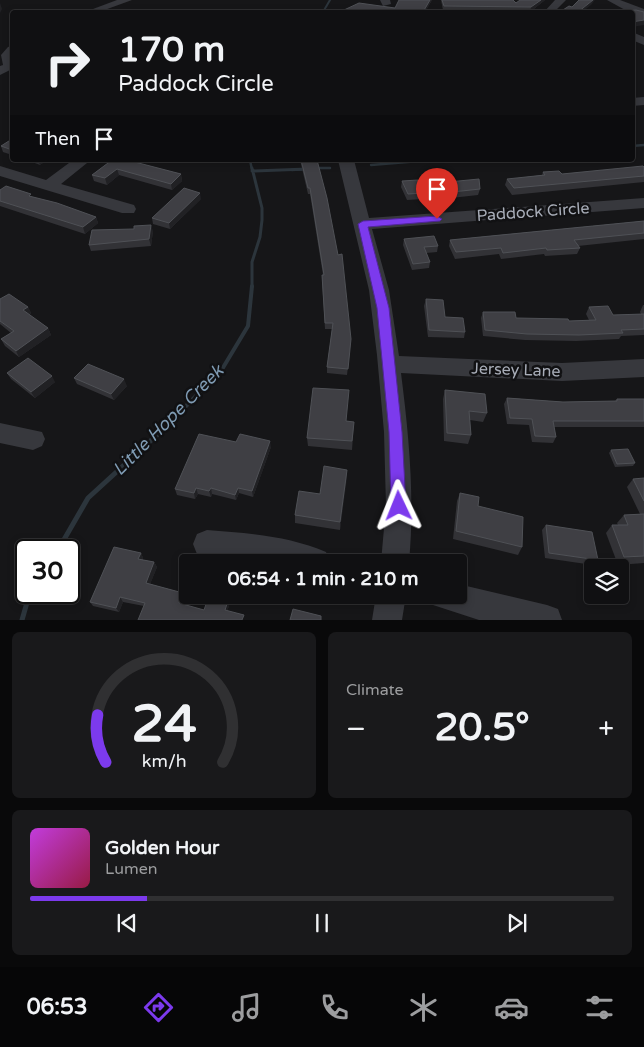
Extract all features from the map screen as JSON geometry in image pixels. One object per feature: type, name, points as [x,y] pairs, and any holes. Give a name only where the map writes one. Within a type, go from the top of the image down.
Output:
[{"type":"street","points":[[96,10],[126,0]]},
{"type":"street","points":[[551,10],[561,0]]},
{"type":"street","points":[[612,0],[631,9],[644,12]]},
{"type":"street","points":[[0,70],[9,66],[7,55],[10,51]]},
{"type":"street","points":[[347,162],[383,308],[396,432],[399,506],[395,554]]},
{"type":"street","points":[[49,184],[79,163]]},
{"type":"street","points":[[0,171],[128,209]]},
{"type":"street","name":"Paddock Circle","points":[[363,224],[644,203]]},
{"type":"street","name":"Jersey Lane","points":[[389,364],[562,372],[644,368]]},
{"type":"street","points":[[0,433],[33,439]]},
{"type":"street","points":[[207,544],[258,548],[283,554]]},
{"type":"street","points":[[467,601],[547,620]]},
{"type":"street","points":[[387,620],[390,604]]},
{"type":"building","points":[[399,0],[430,0],[424,10],[344,10],[359,3],[395,8]]},
{"type":"building","points":[[442,0],[513,0],[516,3],[520,0],[541,0],[531,7],[444,6]]},
{"type":"building","points":[[579,0],[593,0],[580,10],[563,10],[569,6],[572,7]]},
{"type":"building","points":[[635,10],[644,12],[644,20],[635,22]]},
{"type":"building","points":[[10,140],[10,149],[1,146]]},
{"type":"building","points":[[109,162],[135,162],[181,174],[171,184],[117,169],[105,178],[92,175]]},
{"type":"building","points":[[302,162],[318,162],[327,198],[338,255],[342,254],[351,339],[348,369],[327,367],[333,323],[325,323],[322,275],[324,275],[310,188],[308,188]]},
{"type":"building","points":[[643,166],[644,176],[514,188],[507,179],[545,175],[543,172],[559,171],[562,174]]},
{"type":"building","points":[[479,179],[480,189],[443,193],[438,183]]},
{"type":"building","points":[[418,180],[424,193],[408,194],[402,181]]},
{"type":"building","points":[[6,186],[31,194],[29,196],[57,203],[96,217],[83,227],[0,201],[0,190]]},
{"type":"building","points":[[184,188],[200,193],[169,223],[152,218]]},
{"type":"building","points":[[644,221],[644,233],[574,240],[580,248],[547,250],[546,248],[503,253],[501,248],[456,252],[450,240]]},
{"type":"building","points":[[151,225],[149,239],[89,245],[92,230],[134,229],[134,226]]},
{"type":"building","points":[[434,236],[438,246],[424,247],[430,262],[413,264],[404,239]]},
{"type":"building","points":[[9,294],[28,307],[23,310],[48,328],[16,351],[1,339],[14,331],[0,321],[0,299]]},
{"type":"building","points":[[426,299],[443,300],[445,317],[463,318],[465,332],[429,330]]},
{"type":"building","points":[[608,306],[613,315],[644,314],[644,329],[621,330],[623,333],[579,335],[527,334],[485,330],[483,312],[515,312],[516,318],[568,319],[569,321],[596,320],[589,307]]},
{"type":"building","points":[[28,358],[52,376],[31,392],[7,373]]},
{"type":"building","points":[[88,364],[124,379],[111,394],[74,378]]},
{"type":"building","points":[[313,388],[349,390],[346,421],[354,422],[352,441],[307,438]]},
{"type":"building","points":[[445,390],[485,394],[487,413],[469,411],[471,435],[447,433]]},
{"type":"building","points":[[507,398],[563,402],[644,399],[644,421],[553,421],[556,437],[535,436],[532,419],[510,418]]},
{"type":"building","points":[[199,434],[236,442],[240,434],[270,441],[252,491],[238,488],[235,495],[211,488],[209,491],[196,488],[194,493],[175,489]]},
{"type":"building","points":[[628,449],[635,463],[617,464],[611,450]]},
{"type":"building","points":[[324,466],[347,470],[340,522],[295,515],[299,491],[320,494]]},
{"type":"building","points":[[644,478],[644,501],[633,479]]},
{"type":"building","points":[[460,493],[479,497],[478,506],[523,517],[522,547],[456,531]]},
{"type":"building","points":[[644,514],[644,556],[624,557],[612,525],[628,525],[624,515]]},
{"type":"building","points":[[546,525],[592,532],[598,559],[591,559],[549,553]]},
{"type":"building","points":[[114,547],[141,553],[138,559],[154,562],[146,583],[179,592],[179,604],[204,610],[206,604],[227,604],[225,610],[244,615],[242,620],[138,620],[145,603],[120,597],[116,608],[90,602]]},
{"type":"building","points":[[293,609],[321,616],[321,620],[290,620]]},
{"type":"waterway","name":"Little Hope Creek","points":[[324,10],[330,0]]},
{"type":"waterway","points":[[635,146],[644,145]]},
{"type":"waterway","name":"Little Hope Creek","points":[[250,162],[252,170]]},
{"type":"waterway","points":[[371,165],[408,162]]},
{"type":"waterway","points":[[314,168],[330,168]]},
{"type":"waterway","points":[[253,171],[307,169],[292,170]]},
{"type":"waterway","name":"Little Hope Creek","points":[[252,286],[252,262],[260,237],[262,220],[262,208],[253,171]]},
{"type":"waterway","name":"Little Hope Creek","points":[[158,434],[221,371],[248,326],[252,286]]},
{"type":"waterway","name":"Little Hope Creek","points":[[64,539],[88,498],[158,434]]},
{"type":"waterway","name":"Little Hope Creek","points":[[22,620],[27,604]]},
{"type":"route","points":[[399,506],[396,432],[383,308],[363,224],[437,219]]}]
